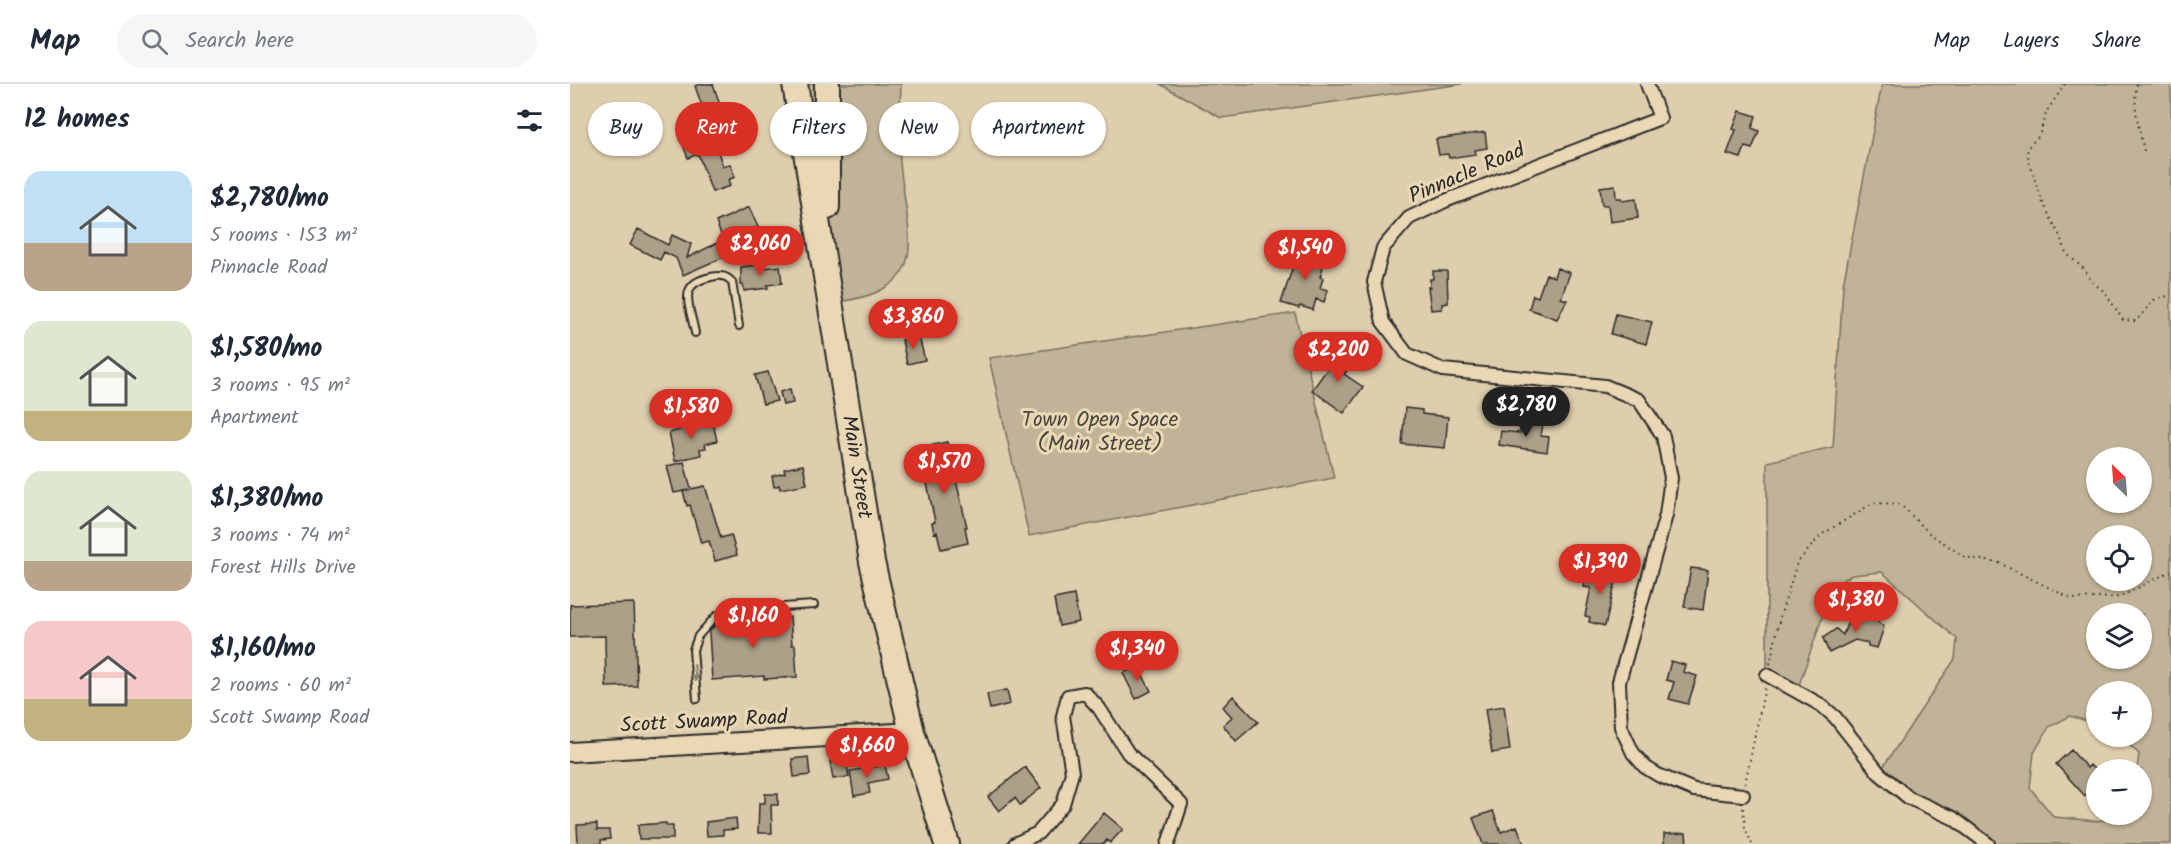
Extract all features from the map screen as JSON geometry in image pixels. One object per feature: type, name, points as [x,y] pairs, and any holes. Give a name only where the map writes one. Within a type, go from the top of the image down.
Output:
[{"type":"highway","name":"Main Street","points":[[795,84],[872,562],[912,732],[945,844]]},
{"type":"highway","points":[[827,84],[827,199],[831,303]]},
{"type":"main road","name":"Scott Swamp Road","points":[[570,752],[912,732]]},
{"type":"street","name":"Pinnacle Road","points":[[1647,84],[1660,118],[1445,201],[1409,218],[1383,248],[1374,282],[1383,322],[1407,354],[1443,370],[1605,386],[1639,400],[1663,436],[1671,478],[1666,515],[1619,682],[1621,727],[1633,753],[1645,767],[1658,775],[1694,790],[1743,795]]},
{"type":"street","points":[[1767,675],[1821,705],[1835,717],[1879,773],[1909,798],[1953,818],[1988,844]]},
{"type":"street","points":[[1015,844],[1038,833],[1063,804],[1072,773],[1063,716],[1068,696],[1085,693],[1099,708],[1128,753],[1181,804],[1168,844]]},
{"type":"lane","points":[[695,333],[688,291],[691,284],[698,280],[719,275],[729,278],[732,282],[739,326]]},
{"type":"lane","points":[[697,699],[693,650],[698,636],[716,616],[736,609],[814,606]]},
{"type":"path","points":[[2065,84],[2048,111],[2039,136],[2027,148],[2029,163],[2043,203],[2066,253],[2084,269],[2091,281],[2105,292],[2123,320],[2136,321],[2154,300],[2171,295]]},
{"type":"path","points":[[2137,84],[2135,93],[2145,155]]},
{"type":"path","points":[[1752,844],[1745,828],[1743,795],[1767,675],[1780,617],[1797,563],[1821,535],[1873,504],[1900,504],[1930,534],[1965,557],[1999,563],[2072,599],[2120,597],[2171,571]]},
{"type":"green space","points":[[795,84],[901,84],[900,102],[879,102],[879,156],[899,156],[909,237],[908,257],[901,273],[887,286],[865,296],[831,303],[807,156],[867,156],[867,102],[798,102]]},
{"type":"green space","points":[[1160,84],[1462,84],[1221,118]]},
{"type":"green space","points":[[1882,84],[2171,84],[2171,844],[1988,844],[1879,773],[1955,659],[1957,639],[1882,572],[1852,575],[1833,586],[1797,691],[1767,675],[1767,462],[1833,447],[1843,285]],"holes":[[[2086,681],[2152,681],[2152,747],[2132,747],[2139,754],[2138,759],[2152,759],[2152,825],[2086,825],[2086,820],[2054,817],[2030,788],[2034,753],[2049,727],[2070,716],[2086,721]]]},
{"type":"green space","name":"Town Open Space (Main Street)","points":[[1295,313],[1334,478],[1029,536],[989,358]]},
{"type":"building","points":[[713,84],[719,102],[701,102],[695,86]]},
{"type":"building","points":[[1740,111],[1756,116],[1752,128],[1759,131],[1752,149],[1745,147],[1741,158],[1727,154]]},
{"type":"building","points":[[1485,132],[1487,148],[1475,150],[1476,154],[1449,158],[1448,154],[1439,155],[1436,139]]},
{"type":"building","points":[[699,156],[719,156],[723,166],[730,164],[735,177],[728,180],[730,186],[712,192]]},
{"type":"building","points":[[1615,185],[1616,198],[1621,198],[1622,201],[1636,199],[1638,218],[1610,222],[1608,205],[1602,205],[1600,187]]},
{"type":"building","points":[[749,207],[758,227],[738,236],[744,248],[683,275],[676,258],[664,252],[660,260],[630,245],[638,229],[668,245],[672,235],[691,244],[687,258],[723,240],[716,222]]},
{"type":"building","points":[[1299,248],[1326,257],[1320,277],[1323,278],[1320,288],[1328,290],[1324,302],[1316,299],[1313,310],[1281,303]]},
{"type":"building","points":[[765,264],[765,268],[780,266],[782,283],[767,285],[768,288],[744,291],[743,284],[741,285],[741,267]]},
{"type":"building","points":[[1557,268],[1570,273],[1561,298],[1567,300],[1557,319],[1529,309],[1533,295],[1538,297],[1546,274],[1554,277]]},
{"type":"building","points":[[1433,271],[1447,271],[1448,303],[1442,304],[1442,309],[1431,310],[1428,287],[1430,287],[1430,279],[1433,279]]},
{"type":"building","points":[[1616,314],[1652,322],[1646,344],[1611,334]]},
{"type":"building","points":[[919,337],[925,360],[907,364],[902,340]]},
{"type":"building","points":[[1341,350],[1346,350],[1354,356],[1344,374],[1363,387],[1344,413],[1312,390]]},
{"type":"building","points":[[768,372],[777,401],[763,404],[755,375]]},
{"type":"building","points":[[790,389],[793,403],[783,405],[780,392]]},
{"type":"building","points":[[1405,408],[1422,410],[1422,414],[1448,417],[1445,448],[1402,444]]},
{"type":"building","points":[[696,420],[698,426],[713,423],[717,441],[705,444],[706,448],[700,449],[701,455],[675,461],[669,433],[680,430],[679,424]]},
{"type":"building","points":[[1522,420],[1543,423],[1541,436],[1549,437],[1547,452],[1499,445],[1501,431],[1520,433]]},
{"type":"building","points":[[947,442],[951,458],[953,457],[968,543],[941,549],[937,532],[934,533],[932,523],[935,522],[926,478],[922,479],[919,461],[922,460],[920,448]]},
{"type":"building","points":[[684,462],[691,489],[705,486],[721,538],[731,535],[737,555],[715,561],[709,541],[701,543],[690,505],[687,506],[683,491],[674,493],[667,466]]},
{"type":"building","points":[[803,465],[807,484],[780,489],[779,485],[774,487],[772,476],[785,473],[784,469]]},
{"type":"building","points":[[1596,568],[1618,573],[1605,626],[1589,622],[1590,617],[1585,616],[1591,588],[1584,587],[1586,576],[1594,578]]},
{"type":"building","points":[[1691,568],[1708,570],[1703,610],[1684,607]]},
{"type":"building","points":[[1074,595],[1079,622],[1059,626],[1054,599]]},
{"type":"building","points":[[634,603],[637,686],[606,687],[605,636],[570,637],[570,605]]},
{"type":"building","points":[[1861,613],[1879,619],[1878,622],[1884,627],[1877,648],[1855,640],[1829,653],[1823,638],[1836,629],[1843,635],[1850,616],[1859,619]]},
{"type":"building","points":[[790,617],[797,677],[764,679],[764,676],[712,680],[709,632],[719,621]]},
{"type":"building","points":[[1671,661],[1685,665],[1683,672],[1697,676],[1688,704],[1669,699],[1674,682],[1666,680]]},
{"type":"building","points":[[1138,666],[1151,691],[1136,699],[1123,673]]},
{"type":"building","points":[[1007,690],[1010,704],[990,709],[987,694]]},
{"type":"building","points":[[1233,696],[1258,722],[1236,741],[1223,725],[1232,717],[1223,707]]},
{"type":"building","points":[[1504,706],[1510,750],[1492,753],[1485,709]]},
{"type":"building","points":[[2071,750],[2086,767],[2085,796],[2056,764]]},
{"type":"building","points":[[808,757],[810,775],[794,777],[792,759]]},
{"type":"building","points":[[846,759],[849,777],[833,779],[830,761]]},
{"type":"building","points":[[885,765],[888,779],[868,783],[870,793],[854,796],[850,771]]},
{"type":"building","points":[[1025,767],[1041,788],[1020,805],[1015,798],[999,811],[988,797]]},
{"type":"building","points":[[765,794],[778,794],[778,805],[771,805],[772,833],[758,833],[759,803],[765,803]]},
{"type":"building","points":[[1493,811],[1501,832],[1517,826],[1524,844],[1483,844],[1473,818]]},
{"type":"building","points":[[1104,813],[1123,829],[1110,843],[1107,840],[1104,844],[1078,844]]},
{"type":"building","points":[[736,818],[737,829],[723,830],[723,835],[707,836],[706,822]]},
{"type":"building","points":[[666,823],[667,826],[673,826],[673,839],[639,839],[638,825]]},
{"type":"building","points":[[597,824],[597,830],[609,830],[610,839],[601,840],[601,844],[578,844],[577,825]]},
{"type":"building","points":[[1686,833],[1687,844],[1664,844],[1664,834]]}]
